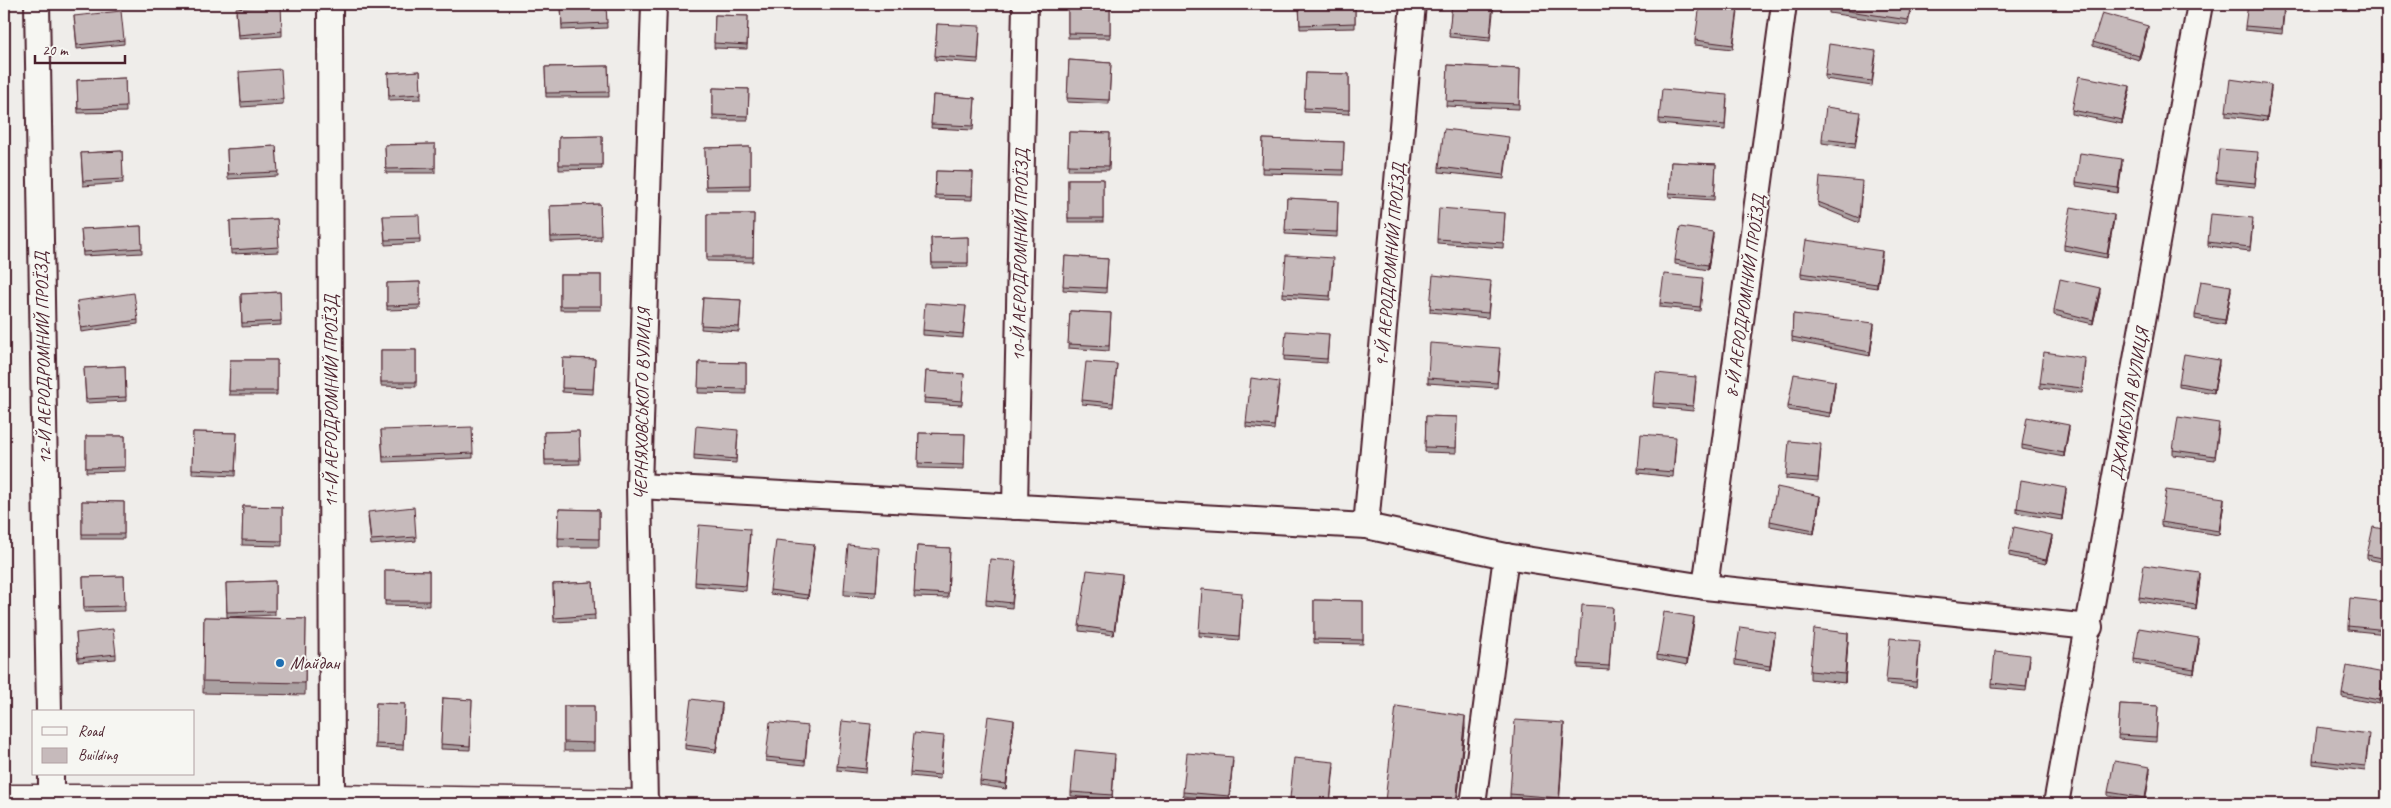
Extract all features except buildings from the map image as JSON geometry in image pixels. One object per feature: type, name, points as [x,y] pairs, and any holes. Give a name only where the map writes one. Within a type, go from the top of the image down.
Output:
[{"type":"street","name":"12-Й АЕРОДРОМНИЙ ПРОЇЗД","points":[[37,4],[49,710]]},
{"type":"street","name":"11-Й АЕРОДРОМНИЙ ПРОЇЗД","points":[[330,4],[332,799]]},
{"type":"street","name":"ЧЕРНЯХОВСЬКОГО ВУЛИЦЯ","points":[[646,804],[639,486],[654,4]]},
{"type":"street","name":"10-Й АЕРОДРОМНИЙ ПРОЇЗД","points":[[1015,507],[1025,4]]},
{"type":"street","name":"9-Й АЕРОДРОМНИЙ ПРОЇЗД","points":[[1366,526],[1413,4]]},
{"type":"street","name":"8-Й АЕРОДРОМНИЙ ПРОЇЗД","points":[[1705,587],[1784,4]]},
{"type":"street","name":"ДЖАМБУЛА ВУЛИЦЯ","points":[[2056,804],[2090,627],[2200,4]]},
{"type":"street","points":[[639,486],[1366,526],[1506,556],[1705,587],[2090,627]]},
{"type":"street","points":[[1473,804],[1506,556]]},
{"type":"street","points":[[4,800],[51,786],[332,799],[646,804]]},
{"type":"place","name":"Майдан","points":[[280,663]]}]
